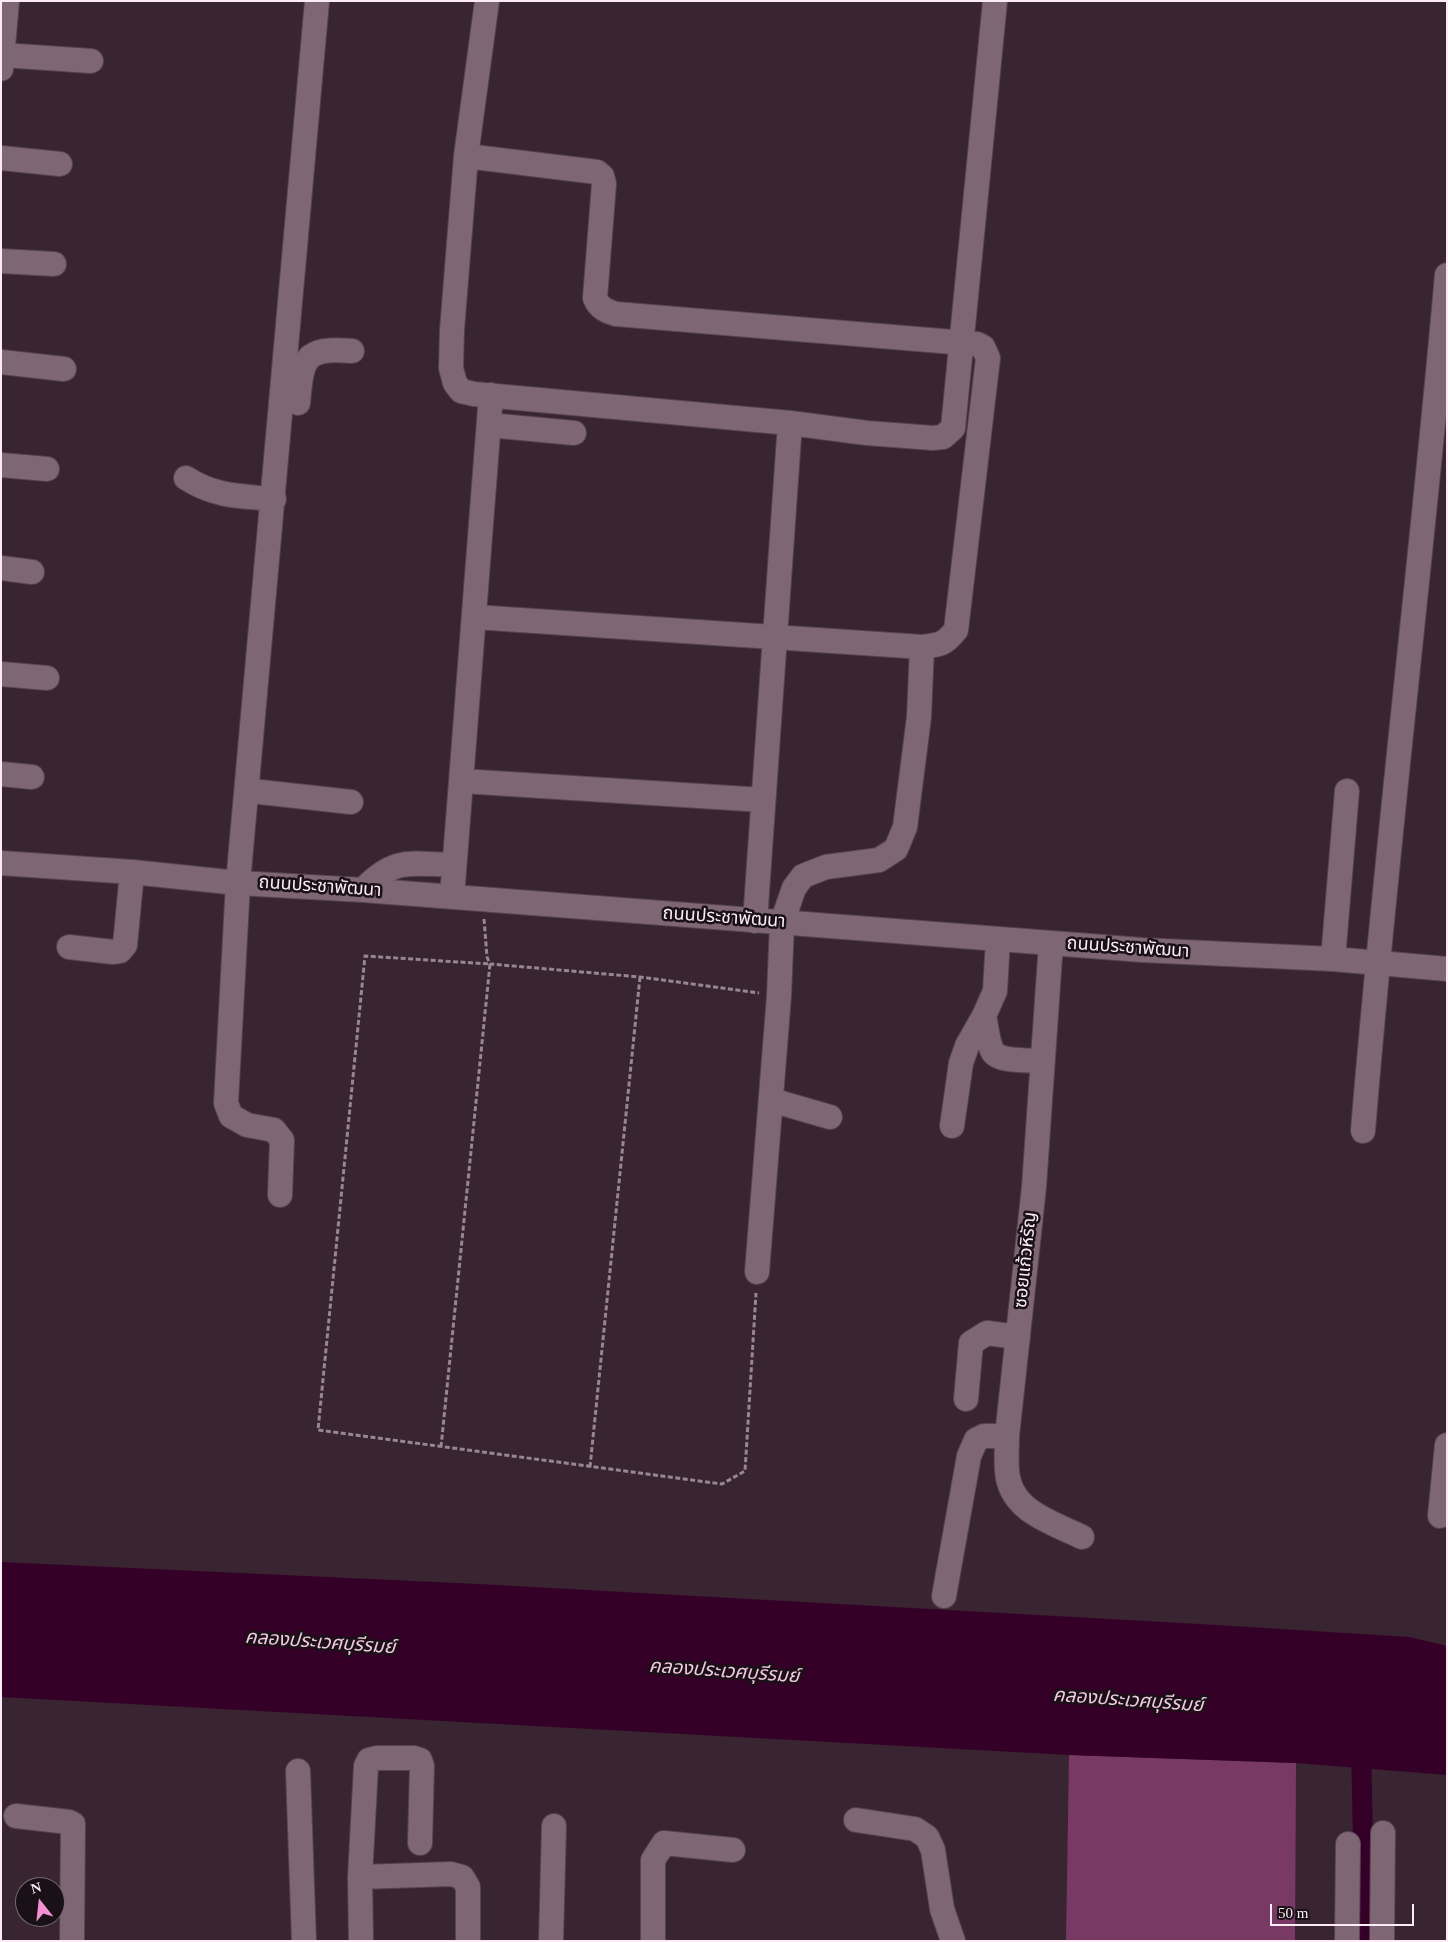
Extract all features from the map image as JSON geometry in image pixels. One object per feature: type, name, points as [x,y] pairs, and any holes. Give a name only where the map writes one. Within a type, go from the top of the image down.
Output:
[{"type":"street","points":[[8,1],[2,62],[91,61]]},
{"type":"street","points":[[280,1195],[282,1140],[274,1130],[247,1125],[231,1116],[226,1103],[274,499],[318,1]]},
{"type":"street","points":[[487,1],[466,156],[452,330],[451,368],[455,383],[461,391],[474,394],[933,438],[943,437],[952,428],[995,1]]},
{"type":"street","points":[[466,156],[597,172],[602,176],[604,184],[595,298],[597,304],[606,311],[616,314],[977,344],[983,347],[988,358],[956,630],[948,641],[938,645],[922,647],[475,617]]},
{"type":"street","points":[[1,158],[60,164]]},
{"type":"street","points":[[1,261],[54,264]]},
{"type":"street","points":[[1363,1131],[1377,963],[1431,459],[1447,275]]},
{"type":"street","points":[[244,882],[260,792],[301,373],[304,364],[311,356],[320,351],[330,349],[352,351]]},
{"type":"street","points":[[1,362],[64,369]]},
{"type":"street","points":[[452,897],[491,395]]},
{"type":"street","points":[[755,921],[790,423]]},
{"type":"street","points":[[489,425],[574,433]]},
{"type":"street","points":[[1,465],[47,469]]},
{"type":"street","points":[[186,478],[204,489],[220,494],[274,499]]},
{"type":"street","points":[[1,568],[32,572]]},
{"type":"street","points":[[758,1272],[779,996],[782,923],[794,888],[803,876],[826,867],[879,860],[896,848],[905,827],[919,717],[922,647]]},
{"type":"street","points":[[1,674],[47,678]]},
{"type":"street","points":[[1,774],[32,777]]},
{"type":"street","points":[[462,781],[763,800]]},
{"type":"street","points":[[1333,959],[1347,791]]},
{"type":"street","points":[[260,792],[350,802]]},
{"type":"street","name":"ถนนประชาพัฒนา","points":[[1,862],[1142,950],[1333,959],[1447,969]]},
{"type":"street","points":[[363,890],[376,876],[387,869],[403,864],[454,866]]},
{"type":"street","points":[[69,947],[113,952],[120,951],[125,945],[132,872]]},
{"type":"street","points":[[952,1126],[962,1062],[967,1046],[984,1016],[995,991],[998,939]]},
{"type":"street","name":"ซอยแก้วหิรัญ","points":[[1051,943],[1034,1187],[1008,1436],[1007,1472],[1013,1495],[1025,1508],[1082,1537]]},
{"type":"street","points":[[984,1016],[990,1045],[994,1054],[1002,1058],[1043,1061]]},
{"type":"street","points":[[771,1100],[830,1117]]},
{"type":"street","points":[[966,1399],[971,1342],[988,1333],[1018,1337]]},
{"type":"street","points":[[944,1596],[969,1456],[976,1440],[984,1436],[1008,1436]]},
{"type":"street","points":[[1440,1516],[1447,1445]]},
{"type":"street","points":[[361,1941],[360,1877],[366,1766],[369,1760],[414,1758],[420,1760],[422,1766],[420,1843]]},
{"type":"street","points":[[298,1771],[304,1941]]},
{"type":"street","points":[[16,1816],[73,1824],[72,1941]]},
{"type":"street","points":[[856,1820],[915,1830],[927,1837],[933,1850],[942,1909],[952,1941]]},
{"type":"street","points":[[551,1941],[554,1826]]},
{"type":"street","points":[[1382,1941],[1383,1834]]},
{"type":"street","points":[[653,1941],[653,1860],[664,1843],[733,1850]]},
{"type":"street","points":[[1347,1941],[1348,1844]]},
{"type":"street","points":[[360,1877],[451,1874],[462,1877],[468,1887],[468,1941]]},
{"type":"path","points":[[441,1447],[490,964],[487,957],[482,900]]},
{"type":"path","points":[[758,1272],[745,1471],[722,1484],[318,1430],[365,956],[490,964],[640,977],[779,996]]},
{"type":"path","points":[[590,1467],[640,977]]},
{"type":"shaded area","points":[[1069,1755],[1296,1763],[1295,1941],[1066,1941]]},
{"type":"water","name":"คลองประเวศบุรีรมย์","points":[[1,1562],[479,1584],[1409,1637],[1447,1646],[1447,1775],[1296,1763],[1069,1755],[1,1697]]},
{"type":"waterway","points":[[1361,1743],[1365,1941]]}]
